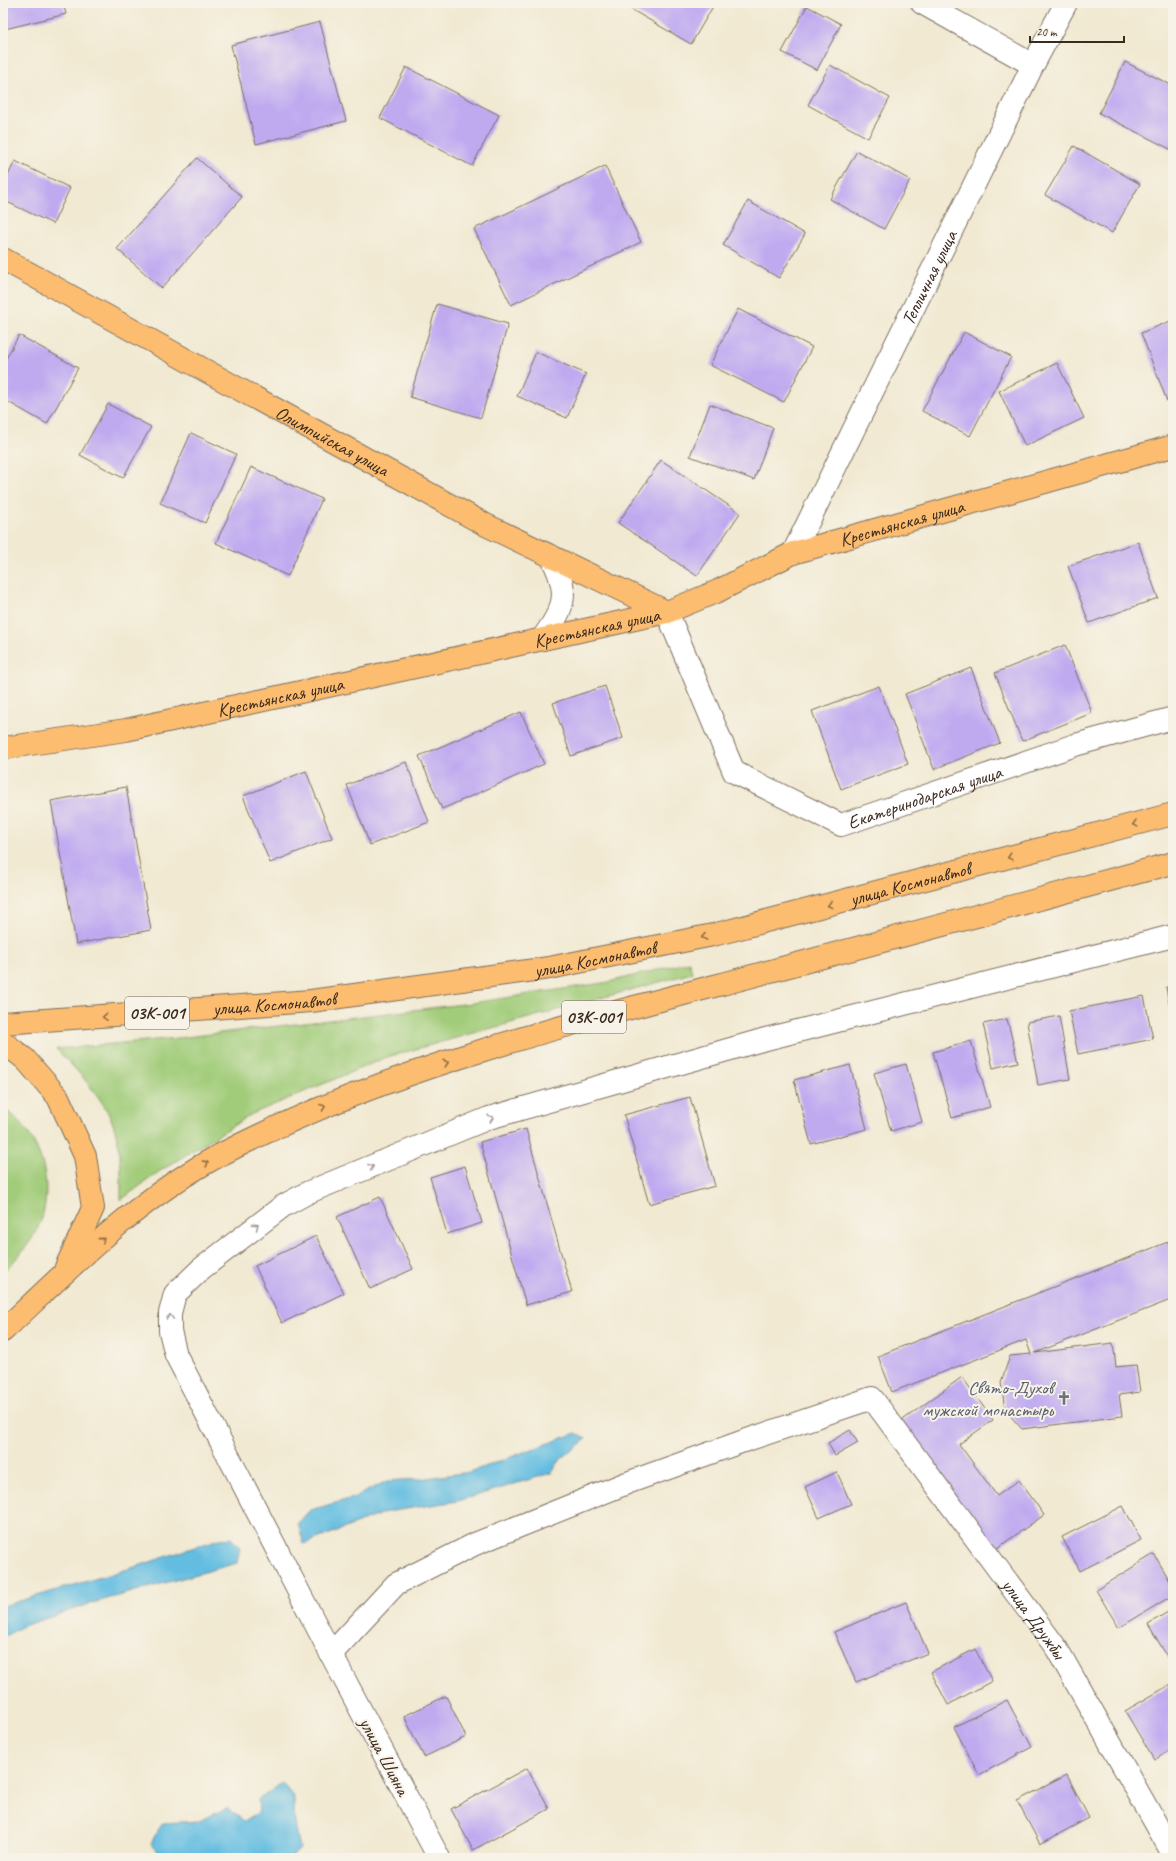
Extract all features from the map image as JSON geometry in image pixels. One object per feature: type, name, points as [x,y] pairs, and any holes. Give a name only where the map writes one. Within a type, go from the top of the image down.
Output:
[{"type":"main road","name":"Олимпийская улица","points":[[3,259],[486,524],[667,612]]},
{"type":"main road","name":"Крестьянская улица","points":[[3,748],[126,730],[667,612],[718,591],[793,553],[1173,446]]},
{"type":"main road","name":"улица Космонавтов","points":[[3,1023],[311,1001],[549,968],[713,935],[1173,814]]},
{"type":"main road","name":"03К-001","points":[[3,1331],[62,1275],[149,1199],[220,1155],[320,1108],[435,1066],[575,1022],[1173,863]]},
{"type":"main road","name":"03К-001","points":[[3,1042],[25,1059],[58,1098],[85,1156],[93,1208],[62,1275]]},
{"type":"street","points":[[922,3],[1033,65]]},
{"type":"street","name":"Тепличная улица","points":[[793,553],[1033,65],[1066,3]]},
{"type":"street","points":[[542,639],[554,622],[562,603],[563,583],[551,556]]},
{"type":"street","name":"Екатеринодарская улица","points":[[667,612],[734,772],[841,825],[1076,745],[1173,718]]},
{"type":"street","name":"улица Шияна","points":[[439,1858],[176,1355],[170,1331],[170,1313],[175,1294],[201,1268],[283,1206],[309,1192],[489,1118],[762,1040],[1173,936]]},
{"type":"street","name":"улица Дружбы","points":[[331,1654],[396,1584],[475,1544],[726,1447],[872,1398],[1057,1649],[1173,1854]]},
{"type":"green space","points":[[689,962],[692,973],[387,1057],[252,1114],[160,1171],[121,1200],[120,1154],[117,1136],[110,1117],[97,1095],[72,1065],[56,1049],[178,1038],[472,1003],[609,982]]},
{"type":"green space","points":[[3,1108],[17,1119],[28,1133],[37,1149],[43,1166],[46,1183],[45,1201],[41,1219],[34,1235],[24,1250],[3,1273]]},
{"type":"water","points":[[576,1433],[586,1439],[561,1459],[551,1473],[458,1501],[386,1512],[304,1544],[298,1523],[310,1510],[353,1498],[387,1481],[419,1479],[470,1472]]},
{"type":"water","points":[[231,1538],[240,1547],[237,1563],[96,1602],[23,1626],[3,1637],[3,1606],[135,1567],[219,1539]]},
{"type":"water","points":[[282,1783],[294,1798],[294,1817],[300,1849],[291,1858],[163,1858],[151,1843],[162,1823],[199,1821],[227,1808],[244,1821],[259,1812],[258,1800]]},
{"type":"building","points":[[3,3],[63,3],[66,14],[5,29]]},
{"type":"building","points":[[620,3],[715,3],[691,44]]},
{"type":"building","points":[[807,6],[841,24],[817,70],[782,52]]},
{"type":"building","points":[[320,22],[346,121],[256,144],[231,45]]},
{"type":"building","points":[[1125,62],[1173,86],[1172,150],[1099,113]]},
{"type":"building","points":[[830,65],[890,98],[868,138],[808,105]]},
{"type":"building","points":[[406,67],[499,115],[472,166],[380,118]]},
{"type":"building","points":[[1074,146],[1140,184],[1112,233],[1045,195]]},
{"type":"building","points":[[857,151],[910,180],[884,229],[830,199]]},
{"type":"building","points":[[197,158],[242,197],[162,288],[117,249]]},
{"type":"building","points":[[15,161],[70,188],[53,224],[3,200],[3,186]]},
{"type":"building","points":[[605,166],[641,242],[511,305],[474,229]]},
{"type":"building","points":[[748,201],[805,234],[779,278],[723,245]]},
{"type":"building","points":[[437,304],[508,324],[481,418],[410,397]]},
{"type":"building","points":[[738,309],[812,347],[784,402],[710,365]]},
{"type":"building","points":[[1173,320],[1173,399],[1167,401],[1141,333]]},
{"type":"building","points":[[964,332],[1011,357],[970,436],[922,411]]},
{"type":"building","points":[[19,335],[78,368],[47,424],[3,399],[3,364]]},
{"type":"building","points":[[536,352],[586,374],[567,418],[517,396]]},
{"type":"building","points":[[1057,363],[1084,418],[1025,446],[999,391]]},
{"type":"building","points":[[108,404],[151,427],[123,478],[80,455]]},
{"type":"building","points":[[710,404],[773,428],[754,480],[690,456]]},
{"type":"building","points":[[191,433],[236,454],[205,523],[160,503]]},
{"type":"building","points":[[661,460],[740,513],[697,576],[618,523]]},
{"type":"building","points":[[251,467],[322,499],[288,576],[216,543]]},
{"type":"building","points":[[1138,542],[1158,598],[1089,623],[1068,566]]},
{"type":"building","points":[[1065,645],[1092,713],[1022,741],[995,673]]},
{"type":"building","points":[[971,668],[1000,743],[934,769],[905,694]]},
{"type":"building","points":[[605,686],[623,738],[571,756],[553,703]]},
{"type":"building","points":[[879,686],[908,764],[841,789],[812,711]]},
{"type":"building","points":[[521,712],[544,764],[442,809],[419,756]]},
{"type":"building","points":[[406,762],[429,822],[370,845],[347,785]]},
{"type":"building","points":[[306,771],[332,838],[270,863],[243,796]]},
{"type":"building","points":[[126,787],[151,930],[76,944],[51,801]]},
{"type":"building","points":[[1173,985],[1173,1016],[1172,1016],[1166,987]]},
{"type":"building","points":[[1144,996],[1153,1039],[1078,1054],[1069,1011]]},
{"type":"building","points":[[1059,1016],[1070,1079],[1038,1085],[1027,1022]]},
{"type":"building","points":[[1007,1019],[1018,1062],[993,1068],[983,1024]]},
{"type":"building","points":[[971,1041],[990,1107],[952,1118],[933,1052]]},
{"type":"building","points":[[906,1064],[922,1122],[891,1131],[874,1073]]},
{"type":"building","points":[[850,1065],[867,1129],[811,1144],[794,1080]]},
{"type":"building","points":[[690,1097],[715,1186],[649,1204],[624,1115]]},
{"type":"building","points":[[526,1129],[572,1292],[526,1305],[480,1142]]},
{"type":"building","points":[[465,1166],[482,1223],[447,1234],[430,1177]]},
{"type":"building","points":[[380,1197],[413,1269],[370,1289],[337,1217]]},
{"type":"building","points":[[316,1236],[344,1293],[282,1323],[255,1266]]},
{"type":"building","points":[[1173,1240],[1173,1299],[1035,1353],[1113,1343],[1116,1367],[1136,1365],[1140,1392],[1119,1395],[1122,1416],[1022,1429],[1005,1410],[1001,1382],[1010,1356],[1031,1354],[1026,1340],[892,1392],[878,1356]]},
{"type":"building","points":[[962,1377],[993,1420],[959,1444],[997,1496],[1019,1480],[1044,1515],[993,1551],[900,1422]]},
{"type":"building","points":[[850,1430],[858,1443],[835,1456],[828,1443]]},
{"type":"building","points":[[837,1472],[851,1504],[819,1518],[805,1487]]},
{"type":"building","points":[[1123,1506],[1141,1540],[1080,1571],[1062,1537]]},
{"type":"building","points":[[1154,1554],[1173,1586],[1173,1595],[1119,1628],[1096,1590]]},
{"type":"building","points":[[906,1602],[928,1653],[856,1682],[834,1632]]},
{"type":"building","points":[[1173,1609],[1173,1666],[1148,1624]]},
{"type":"building","points":[[975,1649],[992,1681],[948,1705],[931,1672]]},
{"type":"building","points":[[1173,1683],[1173,1749],[1154,1760],[1125,1711]]},
{"type":"building","points":[[446,1696],[466,1737],[424,1757],[404,1716]]},
{"type":"building","points":[[1007,1700],[1032,1747],[979,1775],[954,1727]]},
{"type":"building","points":[[527,1768],[549,1809],[473,1850],[451,1809]]},
{"type":"building","points":[[1067,1775],[1089,1818],[1040,1844],[1017,1801]]},
{"type":"place","name":"Свято-Духов мужской монастырь","points":[[1064,1398]]}]
